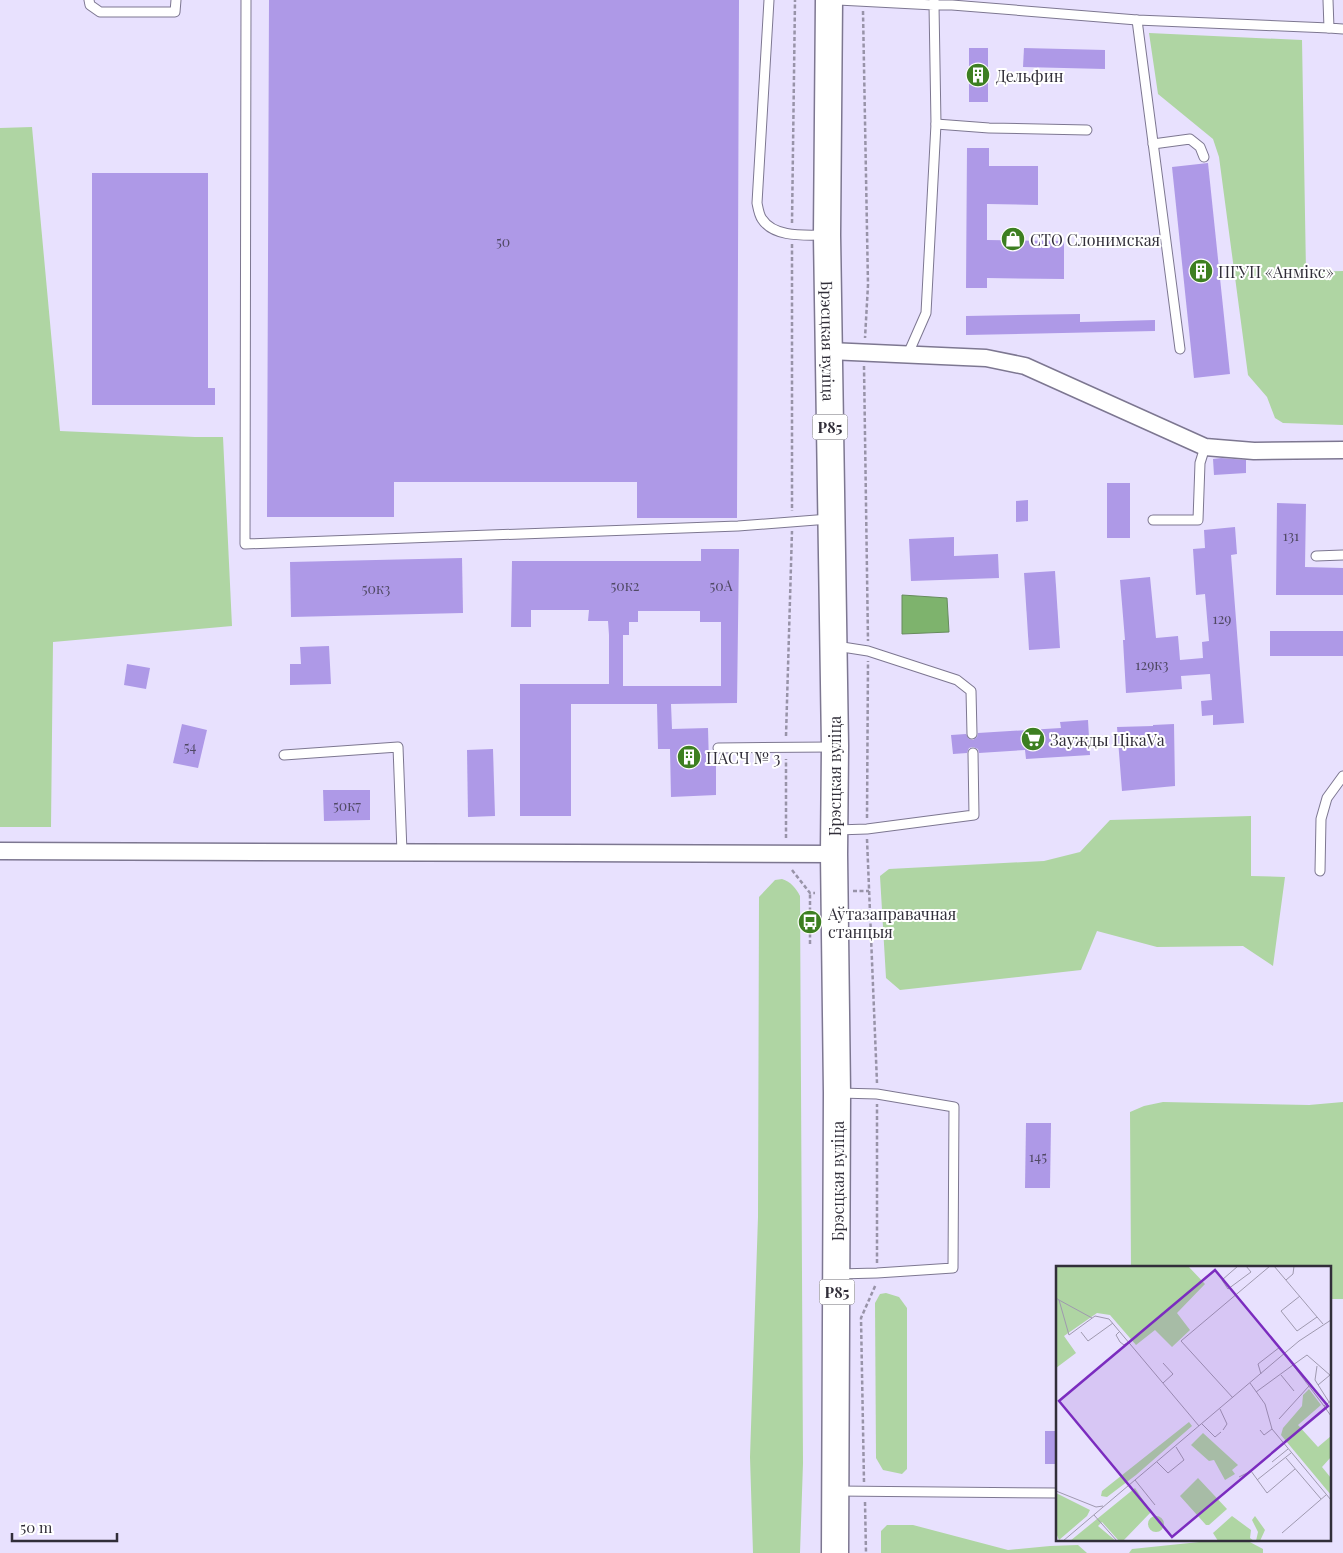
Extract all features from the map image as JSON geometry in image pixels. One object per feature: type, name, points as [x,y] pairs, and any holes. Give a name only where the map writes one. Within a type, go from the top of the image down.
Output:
[{"type":"main road","name":"Брэсцкая вуліца","points":[[829,0],[827,235],[835,746],[834,842],[822,892],[838,1093],[835,1553]]},
{"type":"street","points":[[829,351],[986,358],[1025,366],[1205,447],[1254,451],[1343,450]]},
{"type":"street","points":[[0,851],[786,853],[834,842]]},
{"type":"lane","points":[[88,0],[90,5],[100,12],[112,13],[175,12],[176,0]]},
{"type":"lane","points":[[246,0],[245,544],[738,526],[831,518]]},
{"type":"lane","points":[[769,0],[757,203],[761,218],[775,230],[792,235],[827,235]]},
{"type":"lane","points":[[838,0],[934,2],[1137,20],[1343,29]]},
{"type":"lane","points":[[1328,0],[1329,28]]},
{"type":"lane","points":[[908,354],[926,313],[936,124],[934,2]]},
{"type":"lane","points":[[1137,20],[1180,349]]},
{"type":"lane","points":[[936,124],[988,128],[1087,130]]},
{"type":"lane","points":[[1153,144],[1190,139],[1200,147],[1204,157]]},
{"type":"lane","points":[[1153,520],[1198,520],[1200,463],[1205,447]]},
{"type":"lane","points":[[1316,556],[1343,555]]},
{"type":"lane","points":[[833,646],[868,651],[957,680],[971,691],[972,734]]},
{"type":"lane","points":[[718,748],[835,746]]},
{"type":"lane","points":[[284,755],[398,747],[402,852]]},
{"type":"lane","points":[[834,842],[867,829],[974,815],[973,753]]},
{"type":"lane","points":[[1320,871],[1322,819],[1327,798],[1343,776]]},
{"type":"lane","points":[[837,1274],[953,1268],[954,1107],[877,1094],[838,1093]]},
{"type":"lane","points":[[835,1491],[1056,1493]]},
{"type":"path","points":[[795,0],[792,235],[792,522],[786,748],[786,853],[787,863],[822,892],[869,891]]},
{"type":"path","points":[[863,2],[868,285],[864,352],[868,651],[867,829],[877,1094],[877,1273],[876,1284],[860,1318],[866,1553]]},
{"type":"path","points":[[810,944],[822,892]]},
{"type":"shaded area","points":[[1149,33],[1302,40],[1306,272],[1343,271],[1343,425],[1283,423],[1275,418],[1267,397],[1248,375],[1219,157],[1213,139],[1158,94]]},
{"type":"shaded area","points":[[32,127],[60,431],[223,437],[232,626],[53,642],[51,827],[0,827],[0,128]]},
{"type":"shaded area","points":[[902,595],[947,598],[949,632],[902,634]]},
{"type":"shaded area","points":[[1251,816],[1251,876],[1285,877],[1273,966],[1243,946],[1157,947],[1097,931],[1081,970],[900,990],[886,978],[880,876],[889,869],[1044,861],[1080,852],[1110,820]]},
{"type":"shaded area","points":[[782,879],[793,886],[800,896],[803,1463],[800,1553],[753,1553],[750,1457],[758,1217],[759,897],[775,880]]},
{"type":"shaded area","points":[[1163,1102],[1309,1105],[1343,1102],[1343,1299],[1330,1299],[1330,1266],[1131,1266],[1130,1112],[1144,1106]]},
{"type":"shaded area","points":[[886,1293],[899,1297],[907,1308],[907,1469],[902,1474],[883,1470],[876,1458],[875,1303],[880,1294]]},
{"type":"shaded area","points":[[887,1525],[913,1525],[1008,1550],[1078,1545],[1087,1553],[881,1553],[881,1531]]},
{"type":"shaded area","points":[[1218,1540],[1246,1540],[1263,1549],[1263,1553],[1129,1553],[1132,1549]]},
{"type":"building","points":[[269,0],[739,0],[737,518],[637,518],[637,482],[394,482],[394,517],[267,517]]},
{"type":"building","name":"Дельфин","points":[[969,48],[988,48],[988,102],[969,102]]},
{"type":"building","points":[[1024,48],[1105,50],[1105,69],[1023,67]]},
{"type":"building","points":[[967,148],[989,148],[989,166],[1038,166],[1038,205],[987,204],[987,240],[1064,241],[1064,279],[987,278],[987,288],[966,288]]},
{"type":"building","name":"ПГУП «Анмікс»","points":[[1208,163],[1230,374],[1194,378],[1172,167]]},
{"type":"building","points":[[92,173],[208,173],[208,388],[215,388],[215,405],[92,405]]},
{"type":"building","points":[[1080,314],[1080,322],[1155,320],[1155,331],[966,335],[966,316]]},
{"type":"building","points":[[1213,459],[1246,460],[1246,473],[1214,475]]},
{"type":"building","points":[[1107,483],[1130,483],[1130,538],[1107,538]]},
{"type":"building","points":[[1028,500],[1028,521],[1016,522],[1016,501]]},
{"type":"building","points":[[1277,503],[1306,504],[1305,567],[1343,568],[1343,595],[1276,595]]},
{"type":"building","points":[[1235,527],[1237,554],[1231,555],[1244,723],[1213,725],[1213,715],[1202,716],[1201,701],[1212,700],[1210,674],[1181,676],[1182,689],[1126,693],[1123,640],[1125,640],[1120,580],[1150,577],[1156,638],[1178,636],[1180,660],[1203,658],[1202,642],[1209,641],[1205,594],[1196,595],[1193,549],[1205,548],[1204,530]]},
{"type":"building","points":[[954,537],[954,556],[998,554],[999,578],[911,581],[909,539]]},
{"type":"building","points":[[701,549],[739,549],[737,703],[671,704],[672,729],[708,728],[709,764],[716,764],[716,795],[671,797],[670,749],[658,749],[657,704],[571,704],[571,816],[520,816],[520,684],[609,684],[609,635],[608,621],[588,621],[589,610],[531,610],[531,627],[511,627],[512,561],[701,561]],"holes":[[[638,611],[700,611],[700,622],[721,622],[721,686],[623,686],[623,635],[629,635],[629,622],[638,622]]]},
{"type":"building","points":[[462,558],[463,613],[291,617],[290,562]]},
{"type":"building","points":[[1055,571],[1060,648],[1029,650],[1024,573]]},
{"type":"building","points":[[1270,631],[1343,631],[1343,656],[1270,656]]},
{"type":"building","points":[[329,646],[331,684],[290,685],[290,664],[301,664],[300,647]]},
{"type":"building","points":[[127,664],[150,668],[146,689],[124,685]]},
{"type":"building","points":[[1088,720],[1090,755],[1026,759],[1025,750],[979,753],[978,749],[973,747],[969,748],[967,753],[953,754],[951,735],[966,734],[969,739],[973,740],[977,737],[978,733],[1061,728],[1060,722]]},
{"type":"building","points":[[182,724],[207,730],[198,768],[173,763]]},
{"type":"building","points":[[1174,724],[1175,786],[1122,791],[1117,727]]},
{"type":"building","points":[[493,749],[495,816],[468,817],[467,750]]},
{"type":"building","points":[[323,790],[370,790],[370,820],[324,821]]},
{"type":"building","points":[[1026,1123],[1051,1123],[1050,1188],[1025,1188]]},
{"type":"building","points":[[1045,1431],[1056,1431],[1056,1464],[1045,1464]]},
{"type":"place","name":"Дельфин","points":[[978,75]]},
{"type":"place","name":"СТО Слонимская","points":[[1013,239]]},
{"type":"place","name":"ПГУП «Анмікс»","points":[[1201,271]]},
{"type":"place","name":"Заужды ЦікаVа","points":[[1033,739]]},
{"type":"place","name":"ПАСЧ № 3","points":[[689,757]]},
{"type":"place","name":"Аўтазаправачная станцыя","points":[[810,922]]}]
